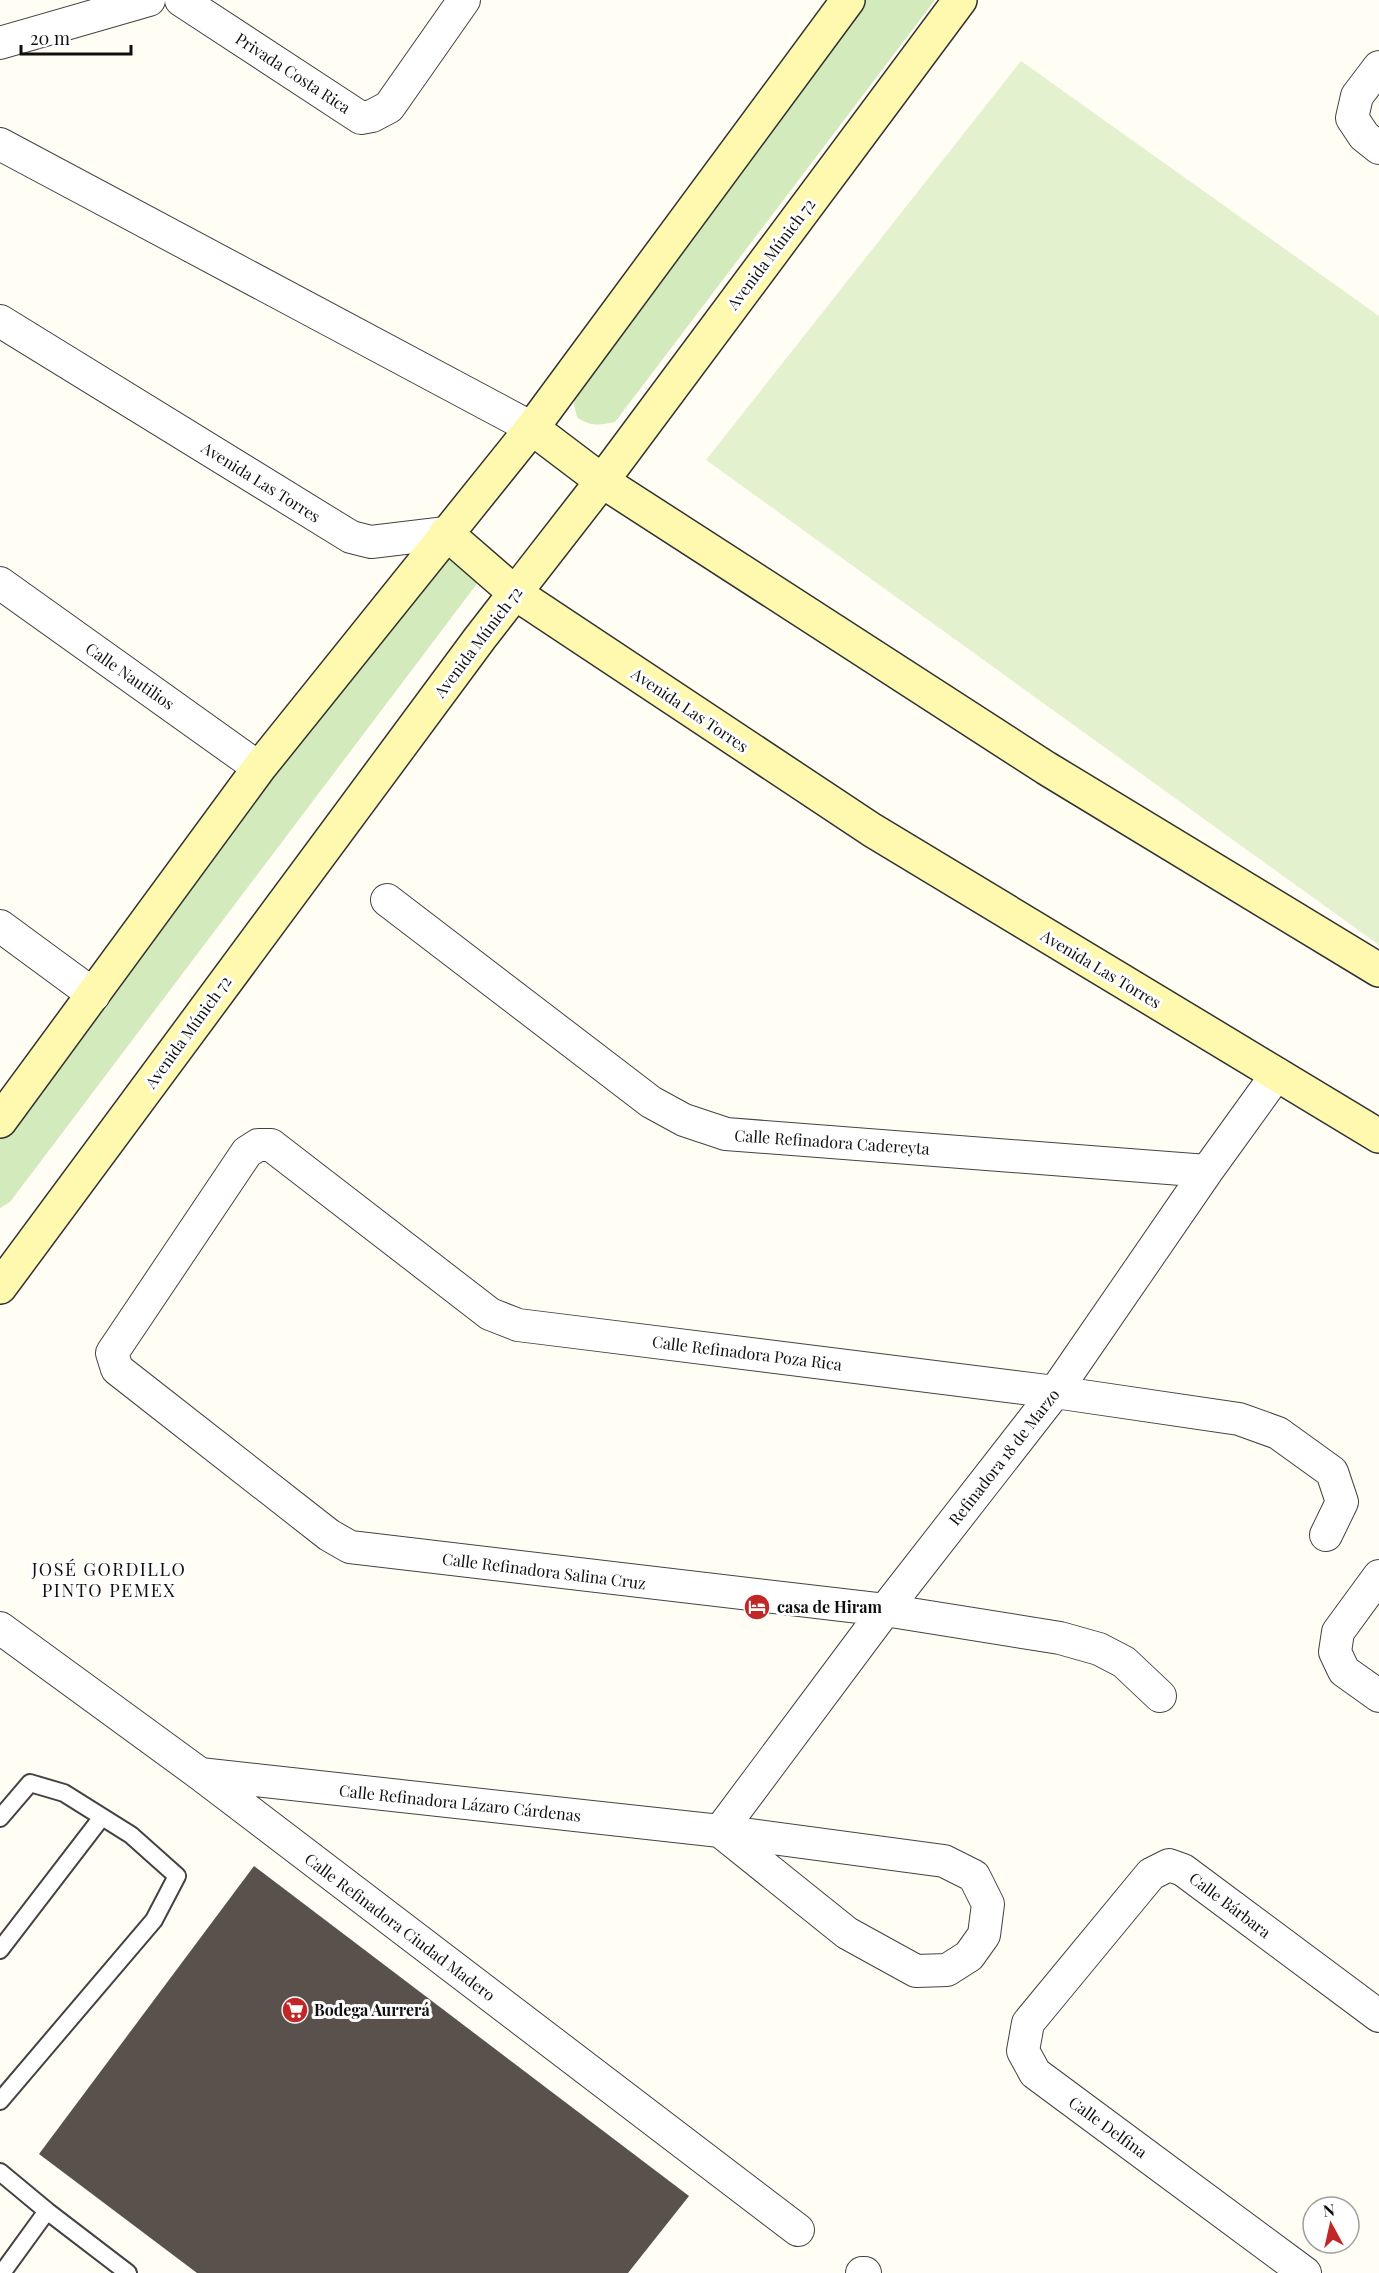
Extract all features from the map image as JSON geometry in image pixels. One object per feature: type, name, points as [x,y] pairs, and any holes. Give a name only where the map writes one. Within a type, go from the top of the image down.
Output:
[{"type":"main road","points":[[0,1121],[259,768],[532,428],[848,0]]},
{"type":"main road","name":"Avenida Múnich 72","points":[[3,1276],[515,593],[602,481],[960,0]]},
{"type":"main road","points":[[532,428],[602,481],[1046,768],[1379,969]]},
{"type":"main road","name":"Avenida Las Torres","points":[[446,533],[515,593],[872,830],[1379,1136]]},
{"type":"street","points":[[0,43],[149,0]]},
{"type":"street","name":"Privada Costa Rica","points":[[181,0],[361,118],[372,116],[389,107],[464,0]]},
{"type":"street","points":[[1379,67],[1357,96],[1352,118],[1364,136],[1379,148]]},
{"type":"street","points":[[0,144],[532,428]]},
{"type":"street","name":"Avenida Las Torres","points":[[0,321],[351,537],[371,542],[446,533]]},
{"type":"street","name":"Calle Nautilios","points":[[0,584],[259,768]]},
{"type":"street","name":"Calle Refinadora Cadereyta","points":[[387,900],[651,1102],[684,1120],[726,1134],[1207,1171]]},
{"type":"street","points":[[0,926],[94,995]]},
{"type":"street","name":"Refinadora 18 de Marzo","points":[[720,1831],[885,1610],[1055,1392],[1207,1171],[1277,1074]]},
{"type":"street","name":"Calle Refinadora Poza Rica","points":[[188,1242],[247,1152],[258,1145],[271,1145],[490,1314],[518,1325],[1055,1392],[1239,1419],[1278,1433],[1332,1472],[1342,1502],[1326,1535]]},
{"type":"street","name":"Calle Refinadora Salina Cruz","points":[[188,1242],[112,1353],[117,1368],[330,1535],[350,1547],[885,1610],[1060,1638],[1099,1648],[1124,1662],[1160,1696]]},
{"type":"street","points":[[1379,1576],[1338,1632],[1335,1652],[1344,1671],[1379,1696]]},
{"type":"street","name":"Calle Refinadora Ciudad Madero","points":[[0,1628],[200,1774],[798,2230]]},
{"type":"street","name":"Calle Refinadora Lázaro Cárdenas","points":[[200,1774],[720,1831],[944,1861],[974,1876],[988,1904],[984,1935],[969,1956],[947,1970],[916,1971],[847,1933],[720,1831]]},
{"type":"street","name":"Calle Bárbara","points":[[1092,1944],[1151,1874],[1169,1865],[1183,1870],[1379,2016]]},
{"type":"street","name":"Calle Delfina","points":[[1092,1944],[1028,2023],[1023,2051],[1035,2073],[1305,2273]]},
{"type":"lane","points":[[0,1818],[30,1783],[64,1793],[131,1835],[177,1876],[154,1920],[0,2101]]},
{"type":"lane","points":[[0,1950],[102,1817]]},
{"type":"lane","points":[[0,2172],[128,2273]]},
{"type":"lane","points":[[2,2273],[47,2211]]},
{"type":"green space","points":[[862,0],[935,0],[615,422],[595,424],[577,417],[574,405],[577,385]]},
{"type":"green space","points":[[1021,61],[1379,316],[1379,945],[706,460]]},
{"type":"green space","points":[[446,552],[479,578],[476,585],[10,1202],[0,1208],[0,1117]]},
{"type":"building","name":"Bodega Aurrerá","points":[[254,1866],[689,2196],[628,2273],[197,2273],[39,2154]]},
{"type":"place","name":"casa de Hiram","points":[[757,1607]]},
{"type":"place","name":"Bodega Aurrerá","points":[[295,2010]]},
{"type":"district","name":"JOSÉ GORDILLO PINTO PEMEX","points":[[109,1580]]}]
